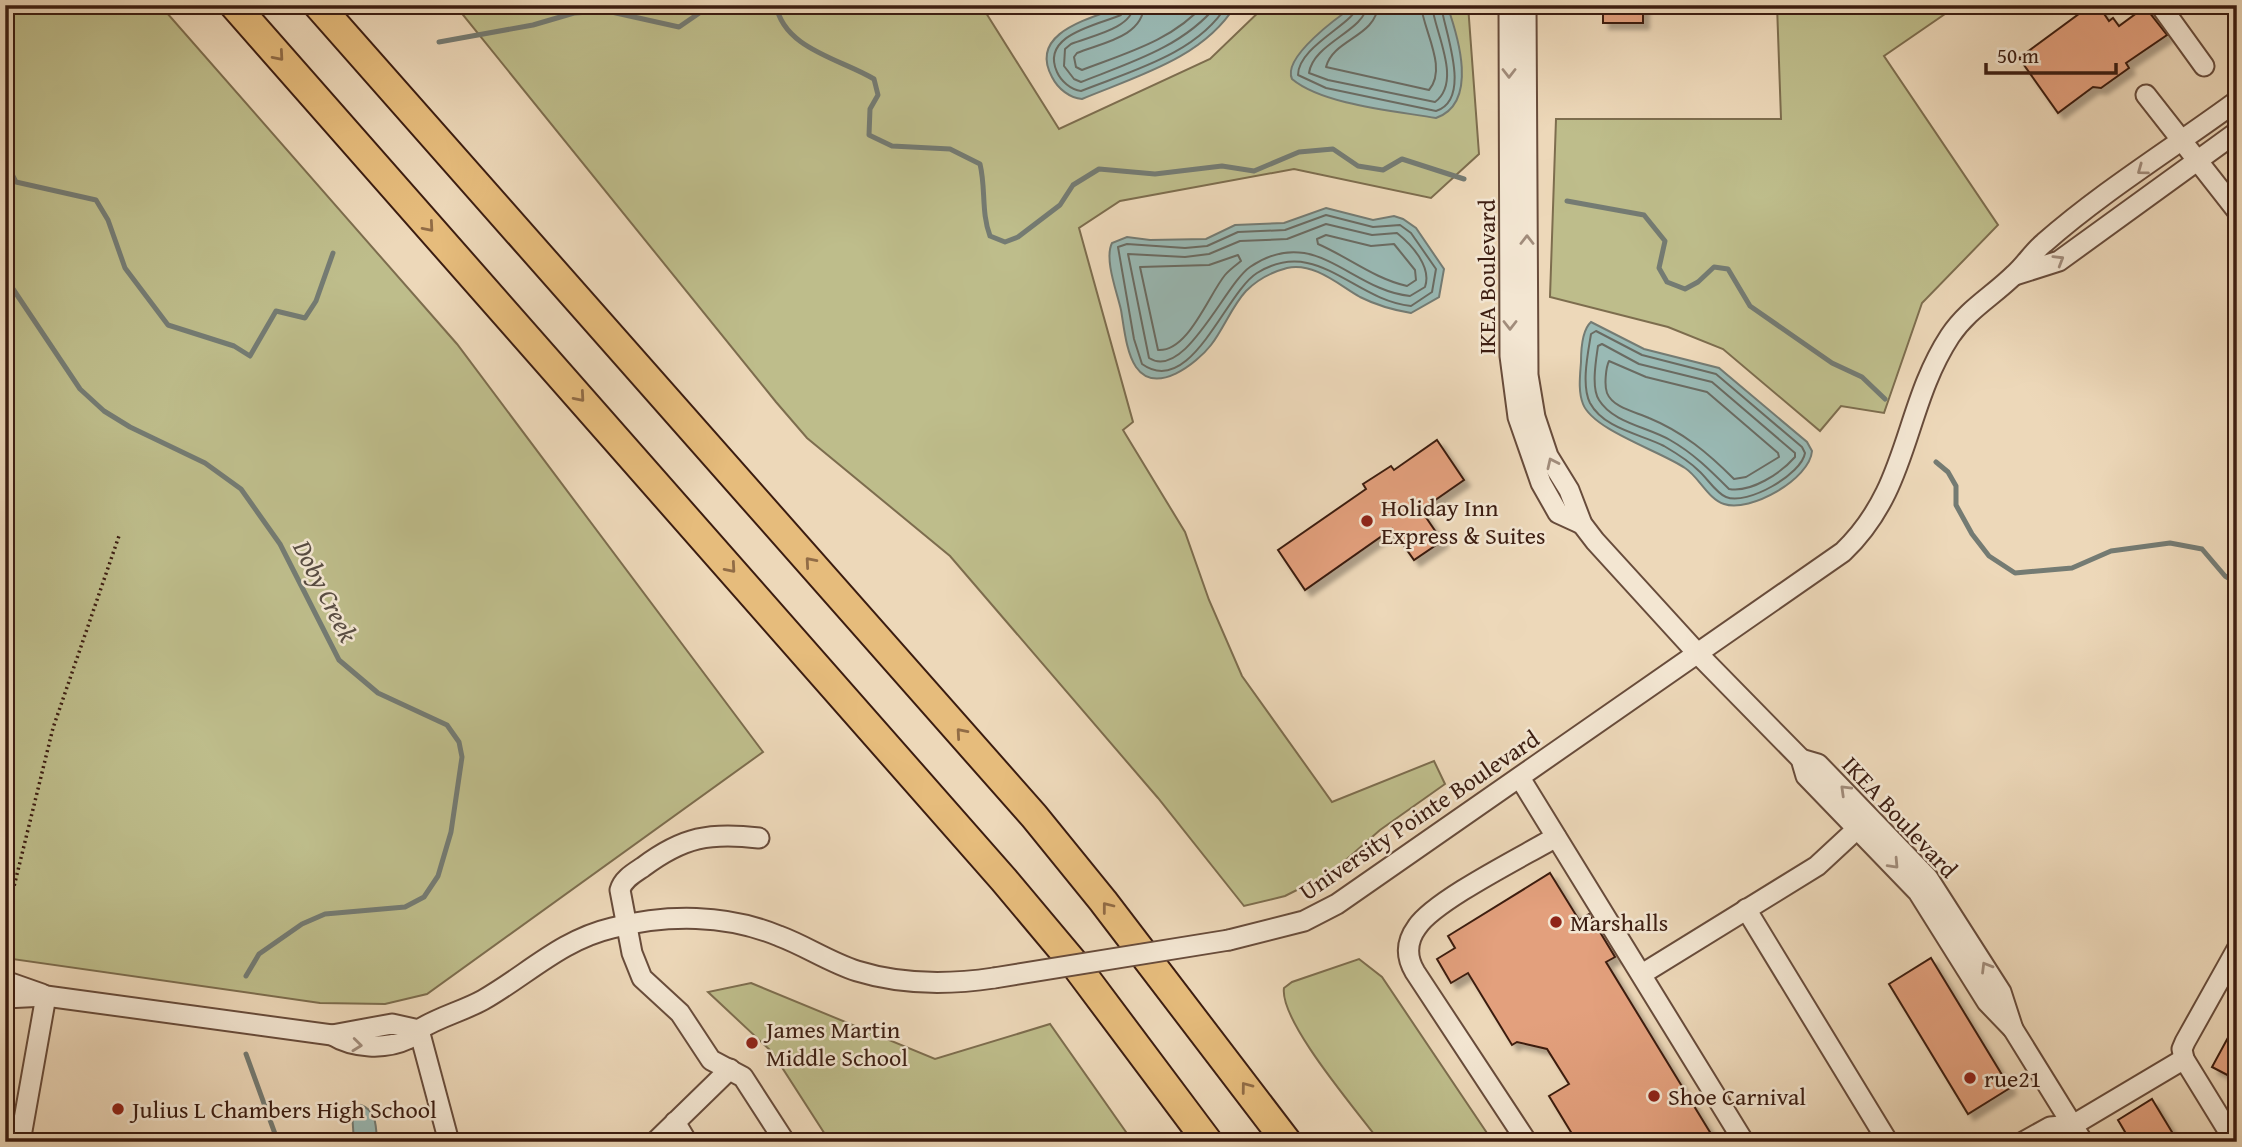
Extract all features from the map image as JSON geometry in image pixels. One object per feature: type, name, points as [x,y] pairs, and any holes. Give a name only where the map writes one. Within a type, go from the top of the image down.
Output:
[{"type":"highway","points":[[234,5],[1004,880],[1077,967],[1208,1142]]},
{"type":"highway","points":[[318,5],[1034,816],[1103,901],[1287,1142]]},
{"type":"street","name":"IKEA Boulevard","points":[[1508,5],[1510,356],[1514,397],[1526,444],[1541,483],[1558,513],[1582,524]]},
{"type":"street","name":"IKEA Boulevard","points":[[1526,5],[1528,375],[1535,417],[1549,456],[1569,491],[1582,524],[1699,654],[1801,759],[1806,776],[1918,892],[1987,1002],[2013,1029],[2078,1134]]},
{"type":"street","points":[[2160,5],[2204,66]]},
{"type":"street","points":[[2146,95],[2237,211]]},
{"type":"street","name":"University Pointe Boulevard","points":[[419,1030],[486,998],[557,950],[593,933],[626,924],[675,918],[722,920],[761,929],[841,965],[886,979],[942,983],[994,978],[1229,940],[1304,921],[1337,904],[1520,778],[1816,573],[1859,537],[1890,488],[1943,348],[1976,305],[2015,275],[2046,241],[2237,101]]},
{"type":"street","name":"University Pointe Boulevard","points":[[2015,275],[2059,261],[2237,132]]},
{"type":"street","name":"IKEA Boulevard","points":[[1801,759],[1818,764],[1928,878],[2001,992],[2013,1029]]},
{"type":"street","points":[[1520,778],[1744,1142]]},
{"type":"street","points":[[1642,974],[1817,866],[1858,828]]},
{"type":"street","points":[[758,838],[723,834],[704,836],[662,853],[621,886],[626,924],[636,965],[646,984],[680,1013],[711,1060],[743,1077],[785,1142]]},
{"type":"street","points":[[1527,1142],[1415,972],[1408,956],[1408,948],[1416,928],[1441,905],[1556,837]]},
{"type":"street","points":[[1746,909],[1888,1142]]},
{"type":"street","points":[[2235,1142],[2184,1059],[2182,1049],[2237,949]]},
{"type":"street","points":[[5,981],[46,996]]},
{"type":"street","points":[[22,1139],[46,996]]},
{"type":"street","points":[[5,998],[46,996],[332,1035],[392,1024],[419,1030],[449,1142]]},
{"type":"street","points":[[2059,1142],[2078,1134],[2184,1059]]},
{"type":"street","points":[[655,1142],[730,1069]]},
{"type":"street","points":[[675,1122],[687,1142]]},
{"type":"street","points":[[2023,1142],[2050,1128],[2078,1134]]},
{"type":"path","points":[[5,923],[52,728],[120,533]]},
{"type":"shaded area","points":[[5,5],[160,5],[457,344],[763,752],[427,994],[385,1004],[320,1003],[5,958]]},
{"type":"shaded area","points":[[455,5],[981,5],[1059,129],[1210,59],[1266,5],[1468,5],[1479,154],[1431,198],[1294,169],[1120,201],[1079,228],[1133,422],[1123,430],[1185,532],[1209,600],[1242,676],[1332,802],[1434,761],[1445,784],[1380,830],[1331,873],[1285,896],[1244,906],[1158,798],[950,556],[807,438]]},
{"type":"shaded area","points":[[1777,5],[1958,5],[1884,56],[1998,225],[1922,303],[1884,413],[1841,406],[1820,431],[1723,349],[1668,327],[1550,297],[1556,119],[1781,119]]},
{"type":"shaded area","points":[[1359,959],[1382,977],[1493,1142],[1380,1142],[1322,1066],[1294,1022],[1286,1003],[1284,988],[1292,982]]},
{"type":"shaded area","points":[[751,983],[935,1059],[1050,1024],[1133,1142],[830,1142],[772,1052],[708,992]]},
{"type":"water","points":[[1125,5],[1235,6],[1205,39],[1167,63],[1082,99],[1065,92],[1052,77],[1047,61],[1048,48],[1056,37],[1082,21]]},
{"type":"water","points":[[1356,5],[1447,5],[1460,50],[1462,68],[1457,98],[1449,110],[1436,118],[1361,106],[1322,95],[1292,79],[1291,70],[1303,49],[1326,27]]},
{"type":"water","points":[[1326,208],[1373,220],[1394,216],[1416,228],[1444,269],[1439,297],[1411,313],[1404,312],[1366,300],[1316,271],[1287,268],[1265,277],[1246,291],[1211,345],[1186,368],[1165,378],[1154,378],[1144,375],[1136,367],[1128,347],[1112,276],[1109,258],[1112,243],[1127,237],[1150,240],[1206,239],[1235,225],[1284,223]]},
{"type":"water","points":[[1591,322],[1644,349],[1719,368],[1807,442],[1812,451],[1809,462],[1790,482],[1763,499],[1735,505],[1718,501],[1685,468],[1613,431],[1589,414],[1581,399],[1580,383],[1583,340]]},
{"type":"water","points":[[361,1105],[373,1115],[377,1142],[354,1142],[352,1112]]},
{"type":"building","points":[[1603,5],[1643,5],[1643,23],[1603,23]]},
{"type":"building","points":[[2098,5],[2109,21],[2113,18],[2119,26],[2145,7],[2167,35],[2126,63],[2129,68],[2101,88],[2093,87],[2058,113],[2019,58],[2087,8],[2089,11]]},
{"type":"building","name":"Holiday Inn Express & Suites","points":[[1437,440],[1464,480],[1421,510],[1442,541],[1414,560],[1392,529],[1305,590],[1278,550],[1366,489],[1363,484],[1391,466],[1394,470]]},
{"type":"building","points":[[1550,873],[1579,920],[1589,914],[1615,957],[1606,962],[1716,1142],[1577,1142],[1549,1096],[1569,1084],[1547,1049],[1517,1042],[1512,1045],[1468,973],[1451,983],[1437,959],[1455,948],[1448,936]]},
{"type":"building","points":[[1931,958],[2010,1088],[1968,1114],[1889,984]]},
{"type":"building","points":[[2237,1021],[2237,1080],[2212,1067]]},
{"type":"building","points":[[2152,1099],[2178,1142],[2131,1142],[2118,1120]]},
{"type":"waterway","points":[[439,42],[533,25],[574,13],[607,11],[679,27],[711,5]]},
{"type":"waterway","points":[[776,5],[781,20],[802,42],[874,79],[878,95],[870,109],[869,135],[892,146],[950,149],[980,164],[985,218],[990,236],[1005,242],[1018,237],[1060,205],[1073,185],[1099,169],[1155,174],[1222,166],[1254,171],[1299,152],[1333,149],[1358,166],[1383,170],[1402,159],[1464,179]]},
{"type":"waterway","points":[[5,160],[16,182],[96,200],[108,220],[125,268],[168,325],[234,346],[250,356],[276,311],[305,318],[316,301],[333,253]]},
{"type":"waterway","points":[[1567,201],[1644,215],[1665,241],[1659,268],[1667,282],[1685,289],[1698,282],[1714,267],[1728,269],[1750,306],[1832,363],[1862,377],[1885,399]]},
{"type":"waterway","name":"Doby Creek","points":[[5,277],[80,389],[104,411],[130,427],[205,463],[241,489],[280,544],[339,660],[378,693],[447,725],[459,742],[462,757],[451,832],[438,876],[424,897],[405,907],[325,914],[302,924],[259,954],[246,976]]},
{"type":"waterway","points":[[1936,462],[1948,472],[1956,486],[1956,505],[1972,534],[1989,556],[2015,573],[2072,568],[2111,551],[2170,543],[2202,549],[2225,576],[2237,583]]},
{"type":"waterway","name":"Doby Creek","points":[[246,1054],[278,1142]]},
{"type":"place","name":"Holiday Inn Express & Suites","points":[[1367,521]]},
{"type":"place","name":"Marshalls","points":[[1556,922]]},
{"type":"place","name":"James Martin Middle School","points":[[752,1043]]},
{"type":"place","name":"rue21","points":[[1970,1078]]},
{"type":"place","name":"Shoe Carnival","points":[[1654,1096]]},
{"type":"place","name":"Julius L Chambers High School","points":[[118,1109]]}]
